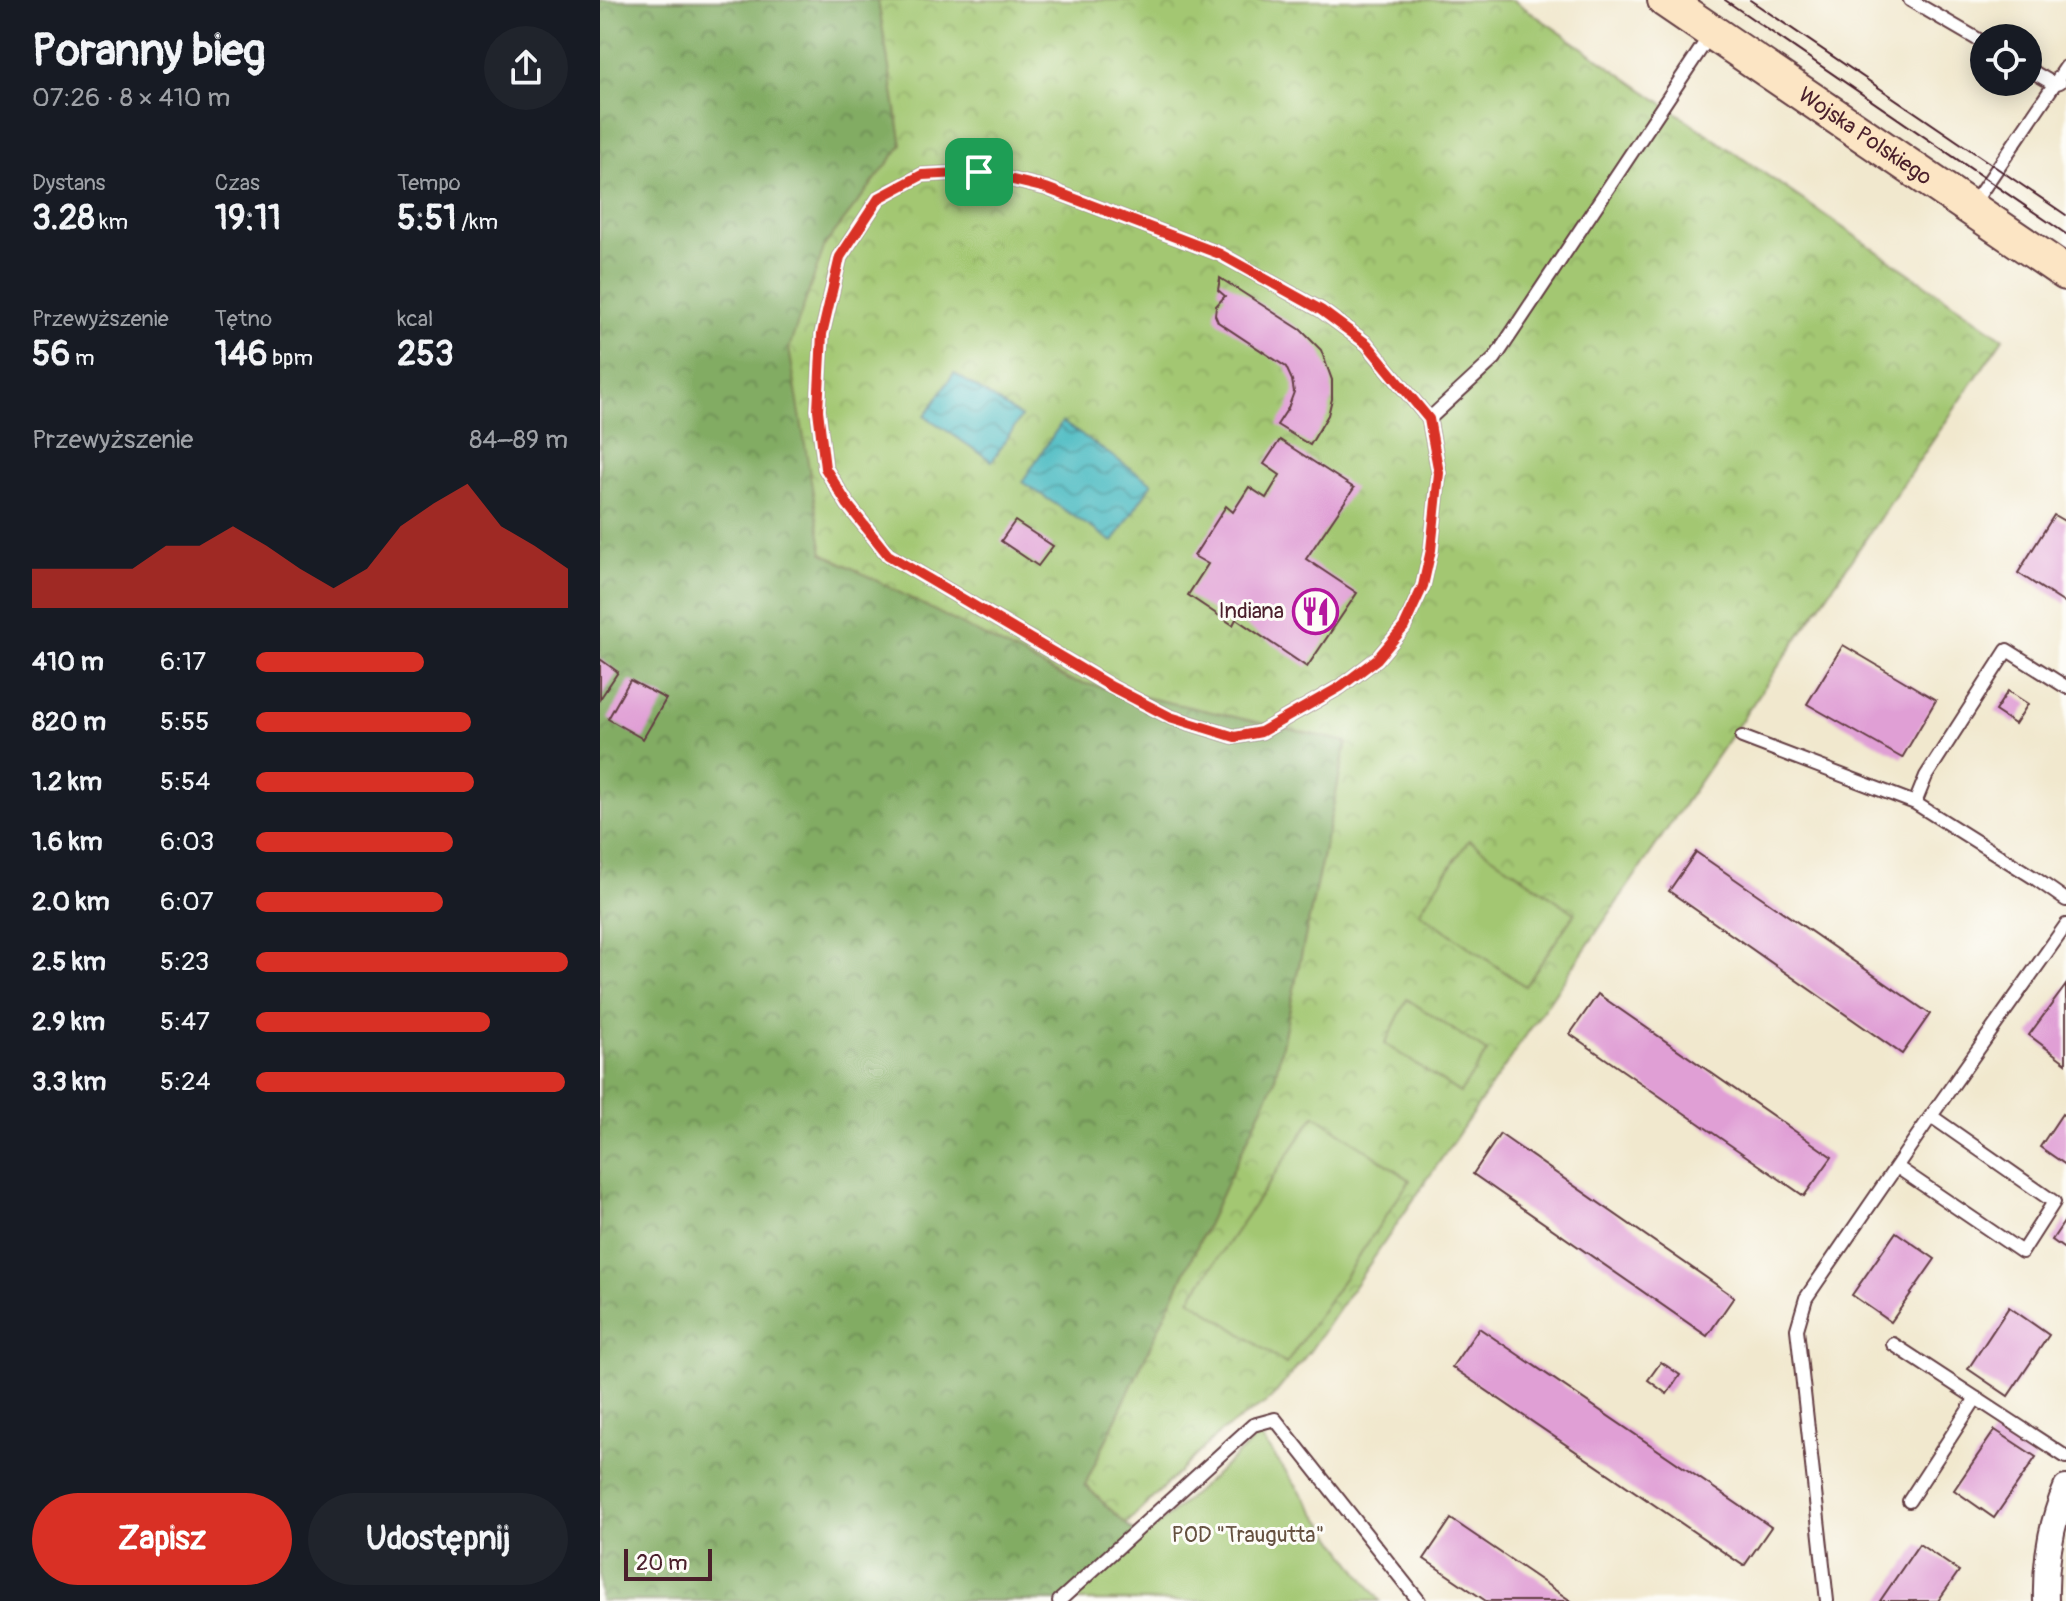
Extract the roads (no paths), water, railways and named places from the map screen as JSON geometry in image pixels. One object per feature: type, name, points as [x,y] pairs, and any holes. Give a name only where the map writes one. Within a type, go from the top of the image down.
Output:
[{"type":"main road","name":"Wojska Polskiego","points":[[1665,0],[2066,273]]},
{"type":"street","points":[[2046,1601],[2045,1581],[2052,1533],[2066,1488]]},
{"type":"lane","points":[[1910,0],[1970,35]]},
{"type":"lane","points":[[1429,419],[1495,358],[1712,32]]},
{"type":"lane","points":[[1971,207],[2060,82],[2066,67]]},
{"type":"lane","points":[[979,172],[1046,188],[1220,254],[1309,303],[1367,344],[1429,419],[1439,473],[1431,550],[1423,586],[1404,627],[1377,659],[1340,687],[1261,732],[1235,737],[1170,717],[1112,687],[888,555],[848,505],[825,468],[818,410],[822,334],[840,257],[879,198],[922,175],[979,172]]},
{"type":"lane","points":[[1915,803],[1926,776],[2007,650],[2066,687]]},
{"type":"lane","points":[[1742,737],[1915,803],[2066,900]]},
{"type":"lane","points":[[1827,1601],[1797,1329],[1806,1298],[2066,925]]},
{"type":"lane","points":[[1897,1167],[2022,1252],[2054,1202],[1931,1116]]},
{"type":"lane","points":[[1893,1344],[2066,1457]]},
{"type":"lane","points":[[1909,1501],[1976,1398]]},
{"type":"lane","points":[[1059,1601],[1253,1425],[1275,1419],[1419,1601]]},
{"type":"water","points":[[954,373],[1021,417],[992,461],[925,416]]},
{"type":"water","points":[[1062,422],[1152,483],[1113,542],[1022,482]]},
{"type":"tram line","points":[[1725,0],[2066,234]]},
{"type":"tram line","points":[[1750,0],[2066,215]]},
{"type":"place","name":"Indiana","points":[[1315,611]]},
{"type":"park label","name":"POD \"Traugutta\"","points":[[1248,1535]]}]
